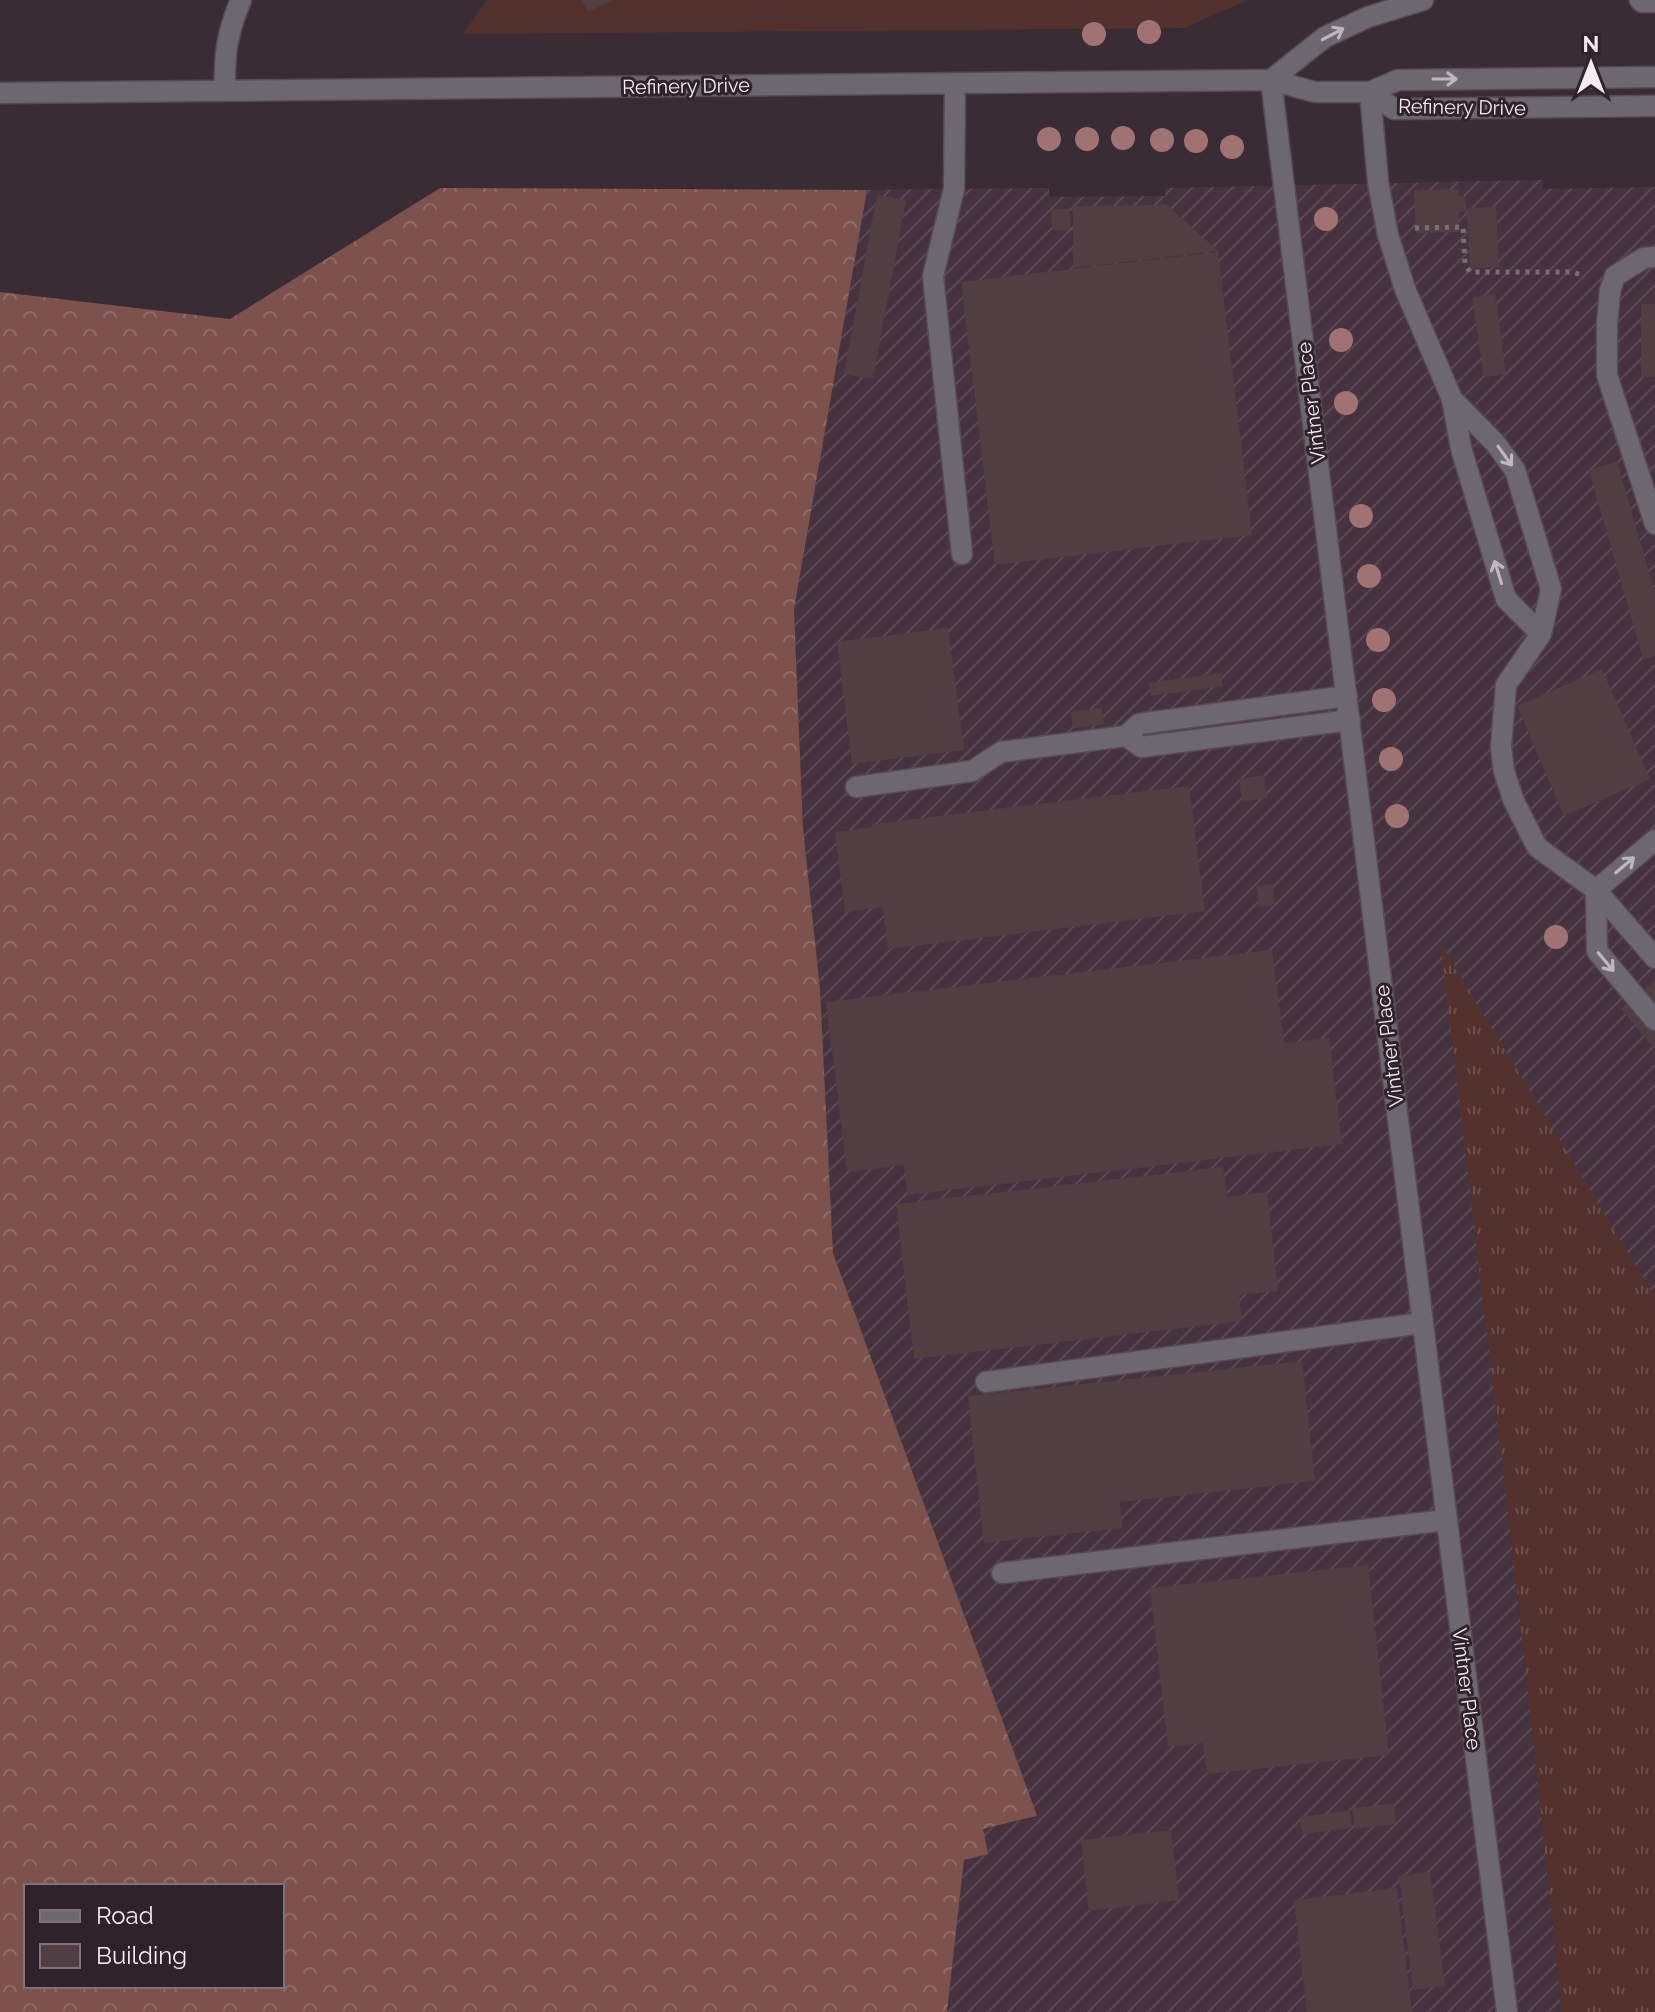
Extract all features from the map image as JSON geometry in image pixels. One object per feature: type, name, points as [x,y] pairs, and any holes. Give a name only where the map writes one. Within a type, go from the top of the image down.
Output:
[{"type":"street","points":[[225,90],[224,53],[241,0]]},
{"type":"street","points":[[1271,80],[1325,37],[1368,17],[1423,0]]},
{"type":"street","points":[[1640,0],[1655,2]]},
{"type":"street","points":[[1626,77],[1626,107]]},
{"type":"street","name":"Refinery Drive","points":[[0,93],[1271,80],[1315,92],[1370,92],[1398,80],[1655,77]]},
{"type":"street","name":"Vintner Place","points":[[1271,80],[1507,2012]]},
{"type":"street","points":[[955,83],[954,189],[933,276],[962,554]]},
{"type":"street","points":[[1370,92],[1378,182],[1388,235],[1405,289],[1452,399],[1461,448],[1506,599],[1541,634]]},
{"type":"street","name":"Refinery Drive","points":[[1370,92],[1394,109],[1655,106]]},
{"type":"street","points":[[1655,257],[1644,258],[1615,276],[1607,324],[1607,375],[1655,524]]},
{"type":"street","points":[[1452,399],[1495,443],[1515,470],[1551,589],[1541,634],[1506,685],[1501,747],[1504,771],[1537,847],[1596,890],[1655,958]]},
{"type":"street","points":[[856,787],[972,771],[1001,752],[1126,736],[1139,724],[1347,696]]},
{"type":"street","points":[[1126,736],[1141,747],[1350,720]]},
{"type":"street","points":[[1596,890],[1655,840]]},
{"type":"street","points":[[1596,890],[1597,951],[1655,1020]]},
{"type":"street","points":[[986,1382],[1422,1323]]},
{"type":"street","points":[[1002,1573],[1446,1520]]},
{"type":"path","points":[[1388,235],[1412,228],[1463,227],[1465,264],[1470,272],[1572,272],[1612,284]]},
{"type":"shaded area","points":[[1543,180],[1543,189],[1655,187],[1655,1298],[1442,948],[1517,1589],[1562,2012],[947,2012],[964,1860],[983,1829],[1037,1817],[833,1253],[820,989],[803,828],[794,609],[867,190],[1049,188],[1049,197],[1165,196],[1166,188]]},
{"type":"green space","points":[[487,0],[1248,0],[1184,28],[463,34]]},
{"type":"green space","points":[[440,188],[867,190],[794,609],[803,828],[820,989],[833,1253],[1037,1816],[983,1829],[988,1854],[964,1860],[947,2012],[0,2012],[0,292],[230,319]]},
{"type":"green space","points":[[1441,945],[1655,1297],[1655,2012],[1562,2012],[1517,1589]]},
{"type":"building","points":[[582,0],[613,0],[588,12]]},
{"type":"building","points":[[1458,189],[1459,196],[1465,196],[1466,208],[1496,207],[1499,267],[1470,268],[1467,212],[1459,212],[1459,232],[1416,233],[1414,190]]},
{"type":"building","points":[[877,195],[906,200],[873,379],[844,374]]},
{"type":"building","points":[[1167,205],[1218,251],[1073,268],[1073,206]]},
{"type":"building","points":[[1051,209],[1070,209],[1070,230],[1052,230]]},
{"type":"building","points":[[1218,252],[1252,535],[995,565],[961,282]]},
{"type":"building","points":[[1495,294],[1506,374],[1484,377],[1472,297]]},
{"type":"building","points":[[1641,304],[1655,304],[1655,377],[1641,377]]},
{"type":"building","points":[[1617,462],[1655,592],[1655,656],[1643,659],[1589,470]]},
{"type":"building","points":[[948,628],[964,750],[852,764],[837,642]]},
{"type":"building","points":[[1602,669],[1650,779],[1564,816],[1517,706]]},
{"type":"building","points":[[1221,673],[1223,686],[1151,696],[1149,683]]},
{"type":"building","points":[[1102,708],[1104,724],[1073,728],[1071,712]]},
{"type":"building","points":[[1264,775],[1267,798],[1242,802],[1239,779]]},
{"type":"building","points":[[1189,786],[1205,911],[888,949],[883,907],[845,912],[835,832],[873,827],[873,824]]},
{"type":"building","points":[[1272,884],[1275,905],[1259,907],[1256,886]]},
{"type":"building","points":[[1272,950],[1284,1043],[1329,1038],[1342,1144],[907,1195],[904,1165],[847,1172],[826,1002]]},
{"type":"building","points":[[1655,980],[1655,1049],[1621,1009]]},
{"type":"building","points":[[1223,1167],[1227,1197],[1267,1192],[1278,1291],[1239,1295],[1242,1321],[914,1359],[896,1204]]},
{"type":"building","points":[[1302,1361],[1315,1481],[1120,1502],[1122,1528],[984,1543],[968,1396]]},
{"type":"building","points":[[1368,1565],[1389,1755],[1207,1774],[1203,1743],[1168,1747],[1150,1588]]},
{"type":"building","points":[[1394,1803],[1396,1824],[1355,1829],[1352,1808]]},
{"type":"building","points":[[1350,1810],[1352,1828],[1302,1834],[1300,1817]]},
{"type":"building","points":[[1171,1830],[1179,1900],[1089,1911],[1081,1840]]},
{"type":"building","points":[[1430,1872],[1445,1986],[1413,1990],[1399,1876]]},
{"type":"building","points":[[1397,1888],[1412,2012],[1307,2012],[1294,1900]]}]
